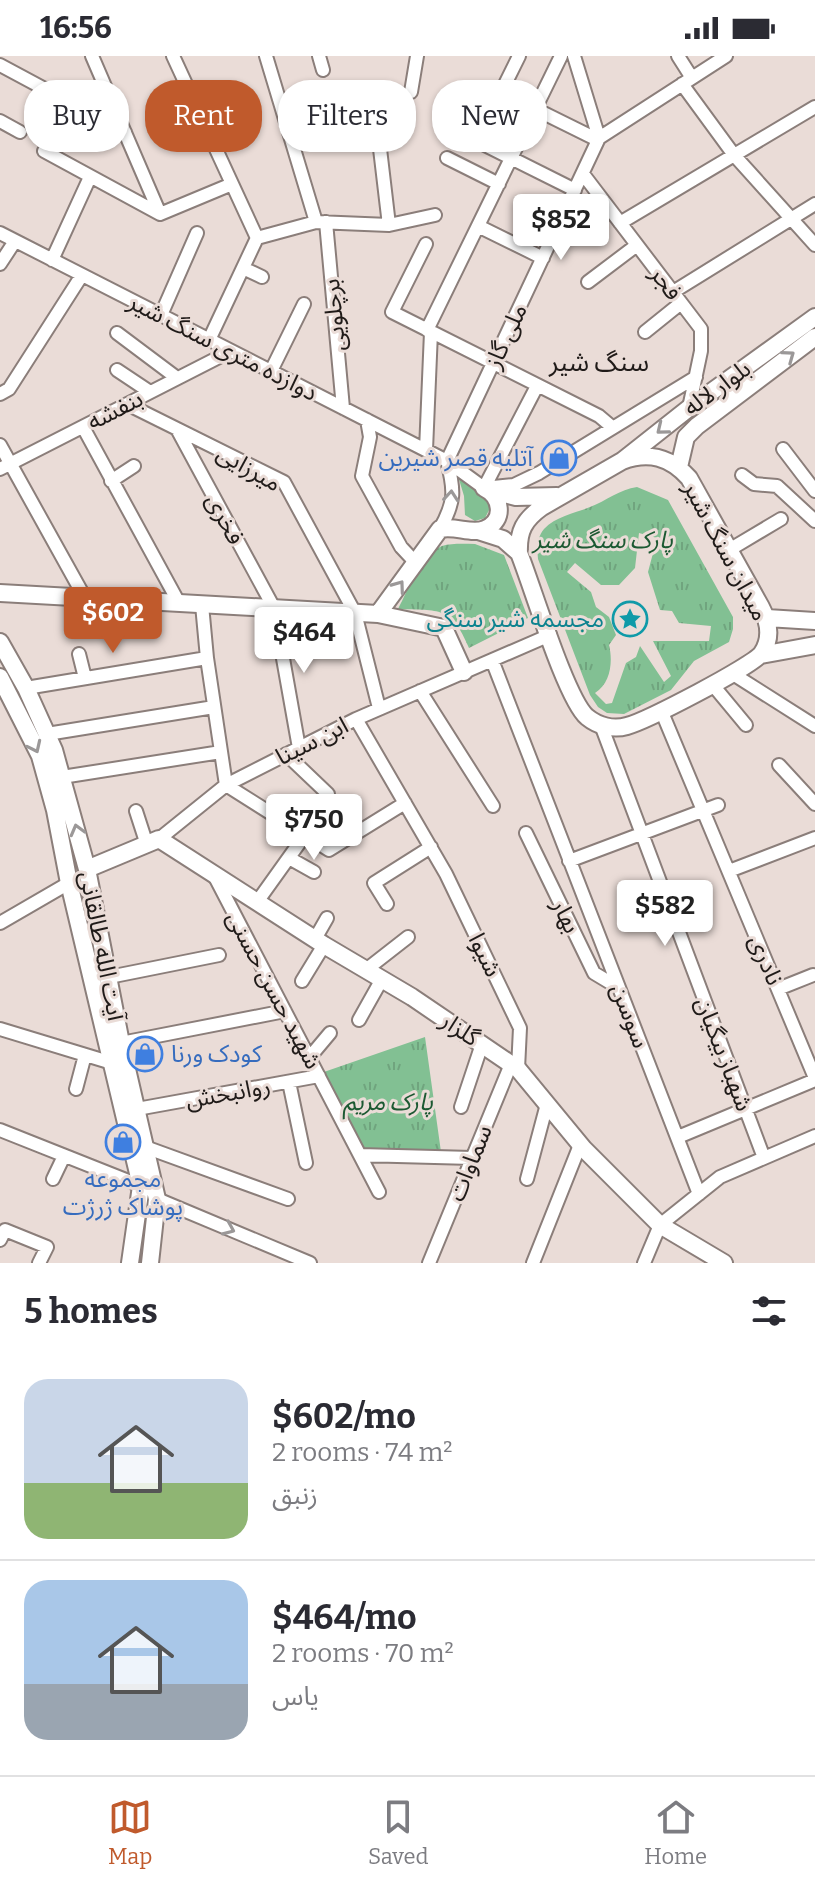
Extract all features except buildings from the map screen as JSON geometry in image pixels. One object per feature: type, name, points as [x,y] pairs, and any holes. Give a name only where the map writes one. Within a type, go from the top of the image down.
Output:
[{"type":"main road","name":"بلوار لاله","points":[[622,461],[689,408],[815,317]]},
{"type":"main road","name":"بلوار لاله","points":[[679,467],[686,437],[741,391],[815,337]]},
{"type":"main road","points":[[686,437],[689,408]]},
{"type":"main road","name":"میدان سنگ شیر","points":[[519,553],[523,526],[531,515],[622,461],[651,455],[666,459],[689,478],[767,618],[767,644],[761,655],[733,674],[627,726],[601,725]]},
{"type":"main road","points":[[484,488],[516,497],[562,496]]},
{"type":"main road","points":[[477,531],[495,522],[499,509],[495,496],[484,488]]},
{"type":"main road","points":[[378,614],[440,529],[456,527],[503,539],[519,553],[573,698],[589,719],[601,725]]},
{"type":"main road","points":[[0,593],[378,614],[444,628],[464,672]]},
{"type":"main road","points":[[767,618],[815,621]]},
{"type":"main road","points":[[794,620],[787,626],[785,634],[787,643],[794,649]]},
{"type":"main road","points":[[761,655],[815,645]]},
{"type":"main road","name":"آیت الله طالقانی","points":[[1,648],[26,688],[47,734],[87,869],[109,977],[112,1063],[141,1186],[130,1263]]},
{"type":"main road","name":"آیت الله طالقانی","points":[[0,677],[40,756],[55,810],[69,883],[109,1022],[121,1043],[157,1199],[150,1263]]},
{"type":"main road","name":"ابن سینا","points":[[87,869],[153,842]]},
{"type":"main road","name":"گلزار","points":[[153,842],[213,874],[367,969],[515,1066],[580,1145],[660,1225],[724,1263]]},
{"type":"street","points":[[92,56],[102,80]]},
{"type":"street","points":[[173,56],[257,238],[209,340]]},
{"type":"street","name":"برچلویی","points":[[266,56],[321,222],[343,408]]},
{"type":"street","points":[[319,56],[323,70]]},
{"type":"street","points":[[413,80],[417,56]]},
{"type":"street","points":[[507,80],[519,56]]},
{"type":"street","points":[[547,85],[561,56]]},
{"type":"street","points":[[574,56],[599,139]]},
{"type":"street","points":[[678,56],[687,81],[734,155],[815,245]]},
{"type":"street","points":[[599,139],[726,56]]},
{"type":"street","points":[[0,65],[28,80]]},
{"type":"street","points":[[620,223],[815,107]]},
{"type":"street","points":[[547,115],[599,139]]},
{"type":"street","points":[[0,121],[20,132]]},
{"type":"street","name":"ملی گاز","points":[[447,461],[599,139]]},
{"type":"street","points":[[129,141],[160,214]]},
{"type":"street","points":[[46,152],[160,214]]},
{"type":"street","points":[[380,152],[389,225]]},
{"type":"street","points":[[499,152],[575,190]]},
{"type":"street","points":[[426,450],[429,331],[514,152]]},
{"type":"street","points":[[447,158],[499,184]]},
{"type":"street","name":"فجر","points":[[583,174],[701,329],[689,408]]},
{"type":"street","points":[[52,260],[90,177]]},
{"type":"street","points":[[160,214],[232,184]]},
{"type":"street","points":[[673,292],[815,204]]},
{"type":"street","points":[[257,238],[321,222],[389,225],[435,215]]},
{"type":"street","points":[[478,226],[543,258]]},
{"type":"street","name":"دوازده متری سنگ شیر","points":[[0,233],[447,461],[484,488]]},
{"type":"street","points":[[161,315],[197,233]]},
{"type":"street","points":[[0,264],[15,241]]},
{"type":"street","points":[[426,244],[392,312],[599,416],[612,427]]},
{"type":"street","points":[[588,282],[637,245]]},
{"type":"street","points":[[243,268],[262,277]]},
{"type":"street","points":[[0,394],[9,389],[82,275]]},
{"type":"street","points":[[645,332],[681,303]]},
{"type":"street","points":[[271,371],[304,304]]},
{"type":"street","points":[[117,333],[177,378]]},
{"type":"street","name":"بنفشه","points":[[5,466],[231,351]]},
{"type":"street","points":[[117,370],[150,392]]},
{"type":"street","points":[[484,488],[514,485],[539,473],[696,377]]},
{"type":"street","points":[[484,488],[537,386]]},
{"type":"street","name":"میرزایی","points":[[127,404],[284,482],[355,613],[379,708]]},
{"type":"street","points":[[367,420],[370,437],[362,476],[401,547],[415,562]]},
{"type":"street","points":[[83,427],[179,603]]},
{"type":"street","name":"فخری","points":[[177,429],[274,608],[299,748]]},
{"type":"street","points":[[0,445],[5,466],[85,598]]},
{"type":"street","points":[[783,449],[815,491]]},
{"type":"street","points":[[440,529],[452,503],[447,461]]},
{"type":"street","points":[[111,481],[134,466]]},
{"type":"street","points":[[742,475],[754,484],[777,486],[815,521]]},
{"type":"street","points":[[729,550],[781,519]]},
{"type":"street","points":[[202,605],[226,785],[329,850],[405,803]]},
{"type":"street","name":"ابن سینا","points":[[153,842],[226,785],[379,708],[550,635]]},
{"type":"street","points":[[79,654],[85,678]]},
{"type":"street","points":[[26,688],[207,658]]},
{"type":"street","name":"سوسن","points":[[492,660],[699,1194]]},
{"type":"street","points":[[733,674],[815,726]]},
{"type":"street","points":[[712,684],[746,725]]},
{"type":"street","points":[[420,691],[493,806]]},
{"type":"street","points":[[47,734],[214,707]]},
{"type":"street","name":"نادری","points":[[661,710],[815,1079]]},
{"type":"street","name":"شیوا","points":[[356,719],[446,874],[520,1028],[515,1066]]},
{"type":"street","name":"شهباز بیگیان","points":[[601,725],[764,1158]]},
{"type":"street","points":[[62,777],[221,752]]},
{"type":"street","points":[[286,754],[328,794]]},
{"type":"street","points":[[779,765],[815,804]]},
{"type":"street","points":[[569,861],[718,805]]},
{"type":"street","points":[[136,811],[153,842]]},
{"type":"street","name":"بهار","points":[[526,833],[594,973],[619,988]]},
{"type":"street","points":[[257,902],[305,835]]},
{"type":"street","points":[[729,871],[813,843]]},
{"type":"street","points":[[387,904],[374,883],[431,847]]},
{"type":"street","points":[[289,858],[314,872]]},
{"type":"street","name":"شهید حسن حسنی","points":[[213,874],[379,1192]]},
{"type":"street","points":[[0,923],[69,883]]},
{"type":"street","points":[[302,981],[327,918]]},
{"type":"street","points":[[367,969],[408,937]]},
{"type":"street","points":[[109,977],[219,955]]},
{"type":"street","points":[[778,989],[813,975]]},
{"type":"street","points":[[359,1020],[382,979]]},
{"type":"street","points":[[121,1043],[285,1011]]},
{"type":"street","points":[[0,1029],[112,1063]]},
{"type":"street","points":[[309,1058],[330,1033]]},
{"type":"street","points":[[461,1107],[482,1044]]},
{"type":"street","points":[[76,1089],[85,1055]]},
{"type":"street","name":"سماوات","points":[[429,1263],[472,1158],[515,1066]]},
{"type":"street","name":"روانبخش","points":[[137,1109],[319,1076]]},
{"type":"street","points":[[678,1137],[815,1079]]},
{"type":"street","points":[[289,1082],[306,1163]]},
{"type":"street","points":[[527,1179],[547,1104]]},
{"type":"street","points":[[0,1146],[3,1131],[141,1186]]},
{"type":"street","points":[[644,1263],[660,1225],[720,1177],[815,1136]]},
{"type":"street","points":[[533,1263],[580,1145]]},
{"type":"street","points":[[145,1147],[288,1199]]},
{"type":"street","points":[[360,1155],[472,1158]]},
{"type":"street","points":[[53,1179],[64,1156]]},
{"type":"street","points":[[157,1199],[310,1263]]},
{"type":"street","points":[[0,1240],[5,1230],[47,1247],[39,1263]]},
{"type":"green space","points":[[458,476],[489,503],[485,518],[475,521],[465,515]]},
{"type":"green space","name":"پارک سنگ شیر","points":[[637,487],[668,500],[733,617],[733,629],[729,642],[694,661],[671,690],[624,714],[607,713],[598,707],[590,695],[538,559],[538,543],[544,529],[554,521]],"holes":[[[639,533],[657,538],[648,572],[660,610],[672,611],[679,623],[711,626],[709,641],[653,641],[671,676],[664,682],[640,646],[636,657],[626,663],[612,703],[606,704],[595,693],[608,678],[611,665],[609,645],[616,635],[609,617],[596,607],[591,592],[567,572],[575,563],[601,585],[619,585],[635,568]]]},
{"type":"green space","points":[[475,544],[504,555],[528,618],[469,648],[450,617],[434,611],[398,609],[421,565],[434,550],[446,545]]},
{"type":"green space","name":"پارک مریم","points":[[425,1037],[441,1152],[364,1150],[321,1073]]},
{"type":"place","name":"آتلیه قصر شیرین","points":[[559,458]]},
{"type":"place","name":"مجسمه شیر سنگی","points":[[630,619]]},
{"type":"place","name":"کودک ورنا","points":[[145,1054]]},
{"type":"place","name":"مجموعه پوشاک ژرژت","points":[[123,1142]]},
{"type":"district","name":"سنگ شیر","points":[[599,362]]}]
